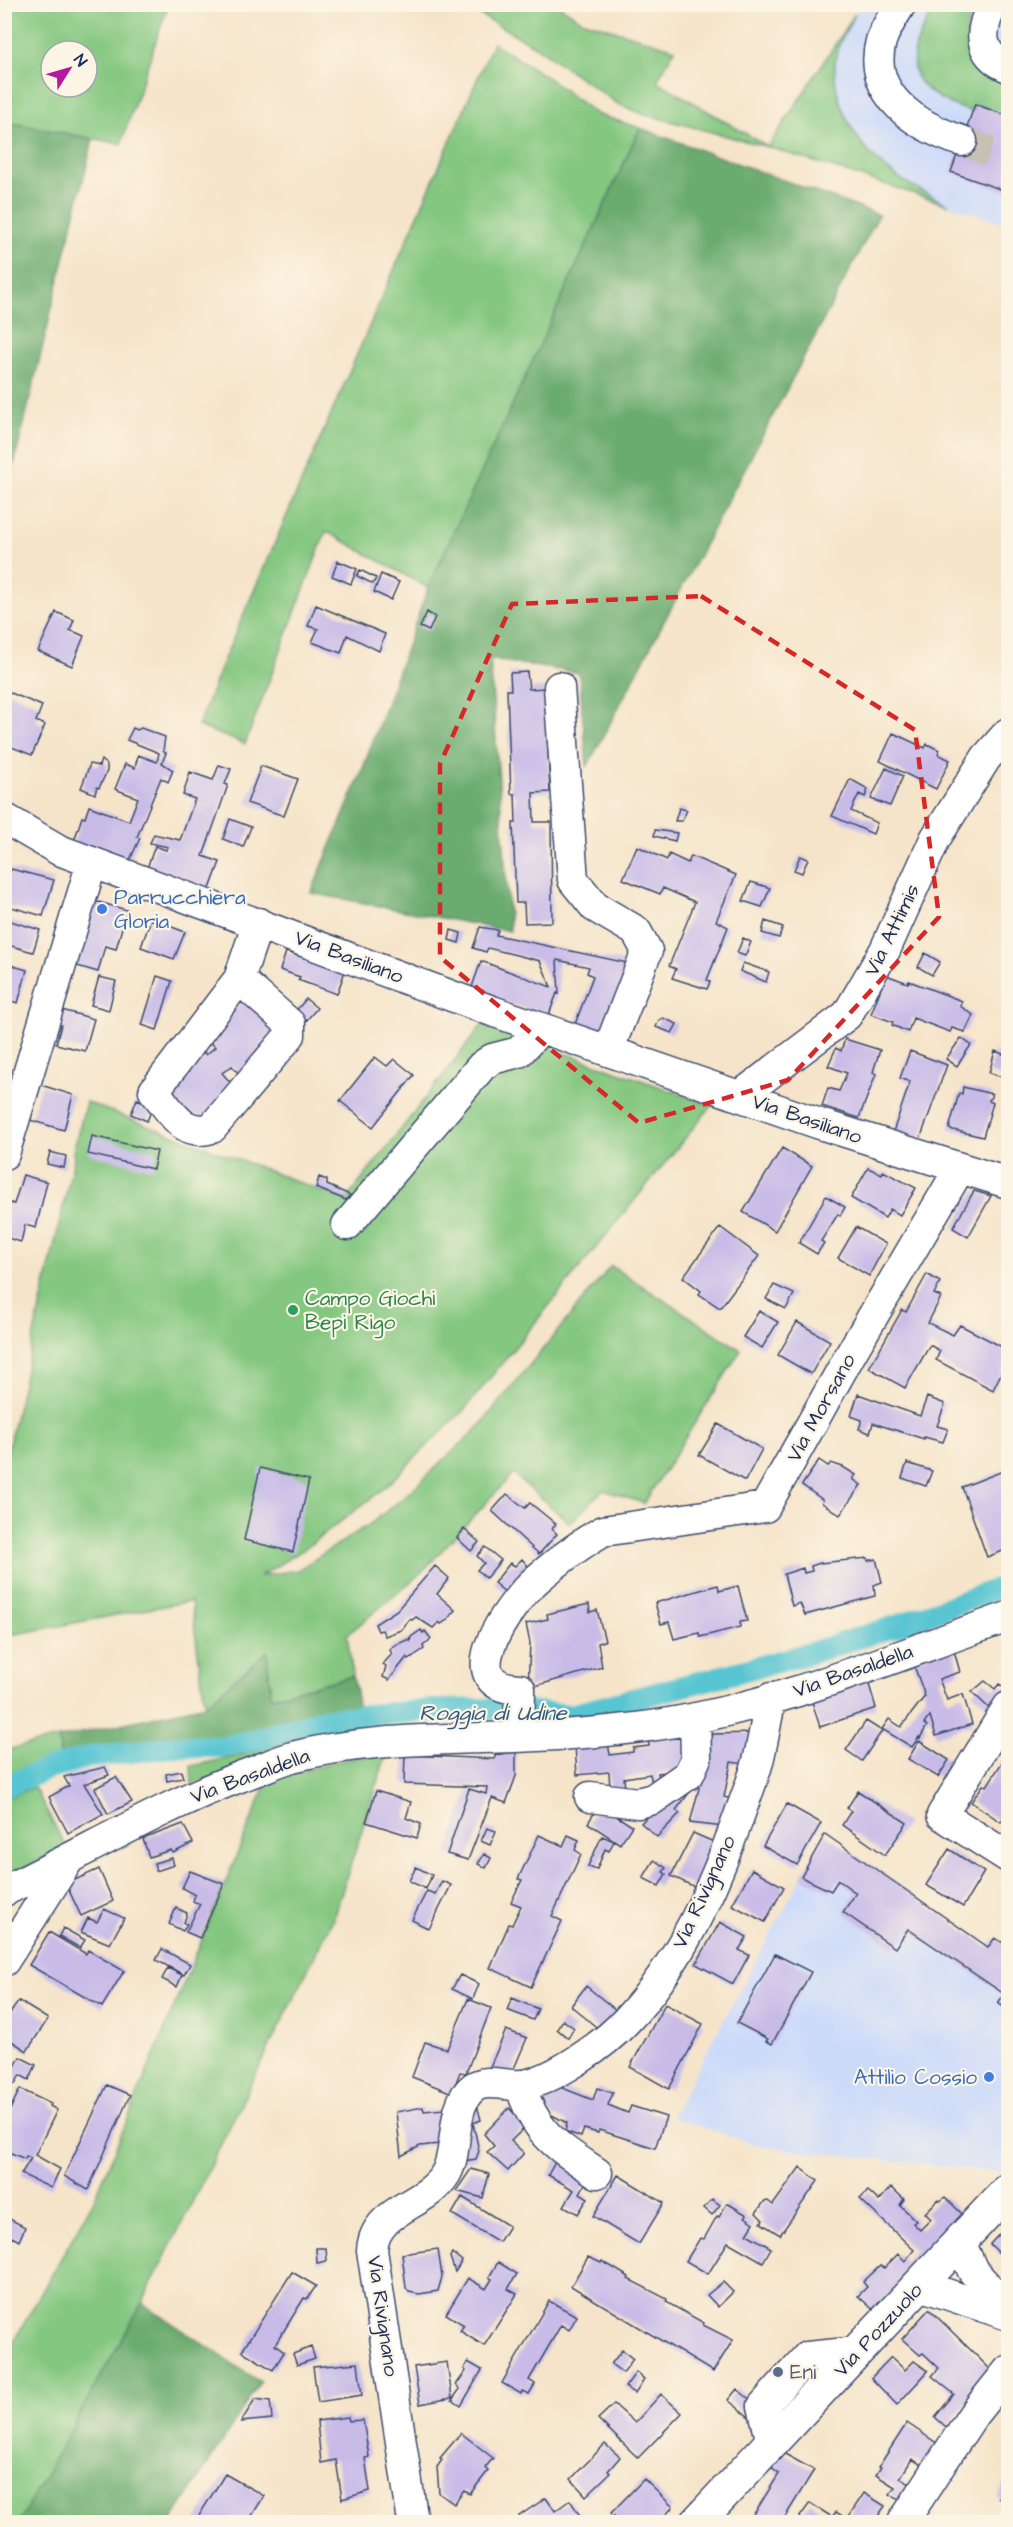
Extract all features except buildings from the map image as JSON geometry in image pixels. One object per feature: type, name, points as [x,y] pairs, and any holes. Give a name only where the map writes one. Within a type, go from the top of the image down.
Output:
[{"type":"main road","name":"Via Pozzuolo","points":[[697,2523],[1008,2190]]},
{"type":"street","points":[[901,4],[881,40],[879,62],[883,85],[898,106],[918,122],[939,134],[962,141]]},
{"type":"street","points":[[993,4],[983,22],[983,34],[990,55],[1005,56]]},
{"type":"street","points":[[559,687],[573,880],[595,907],[636,931],[647,951],[608,1051]]},
{"type":"street","name":"Via Attimis","points":[[740,1096],[847,1015],[885,950],[935,839],[986,758],[1008,733]]},
{"type":"street","name":"Via Basiliano","points":[[4,818],[59,850],[540,1028],[820,1124],[1008,1183]]},
{"type":"street","points":[[4,1154],[92,862]]},
{"type":"street","points":[[239,980],[290,1024],[290,1035],[212,1128],[199,1132],[185,1128],[154,1091],[239,980],[258,923]]},
{"type":"street","points":[[347,1225],[482,1066],[492,1059],[519,1052],[540,1028]]},
{"type":"street","name":"Via Morsano","points":[[519,1717],[519,1689],[506,1689],[495,1683],[488,1675],[486,1665],[488,1651],[494,1637],[509,1612],[535,1581],[590,1538],[603,1531],[765,1508],[853,1350],[960,1168]]},
{"type":"street","name":"Via Basaldella","points":[[4,1891],[207,1789],[289,1758],[350,1745],[400,1739],[519,1717],[593,1732],[721,1713],[1008,1617]]},
{"type":"street","name":"Via Rivignano","points":[[413,2523],[373,2244],[382,2223],[432,2189],[447,2174],[457,2121],[464,2100],[473,2088],[483,2083],[520,2085],[532,2083],[549,2075],[603,2043],[626,2022],[648,1996],[697,1919],[730,1842],[757,1766],[771,1698]]},
{"type":"street","points":[[1008,1707],[942,1815],[1008,1857]]},
{"type":"street","points":[[590,1797],[638,1803],[653,1799],[689,1774],[696,1758],[695,1718]]},
{"type":"street","points":[[4,1961],[70,1856]]},
{"type":"street","points":[[520,2085],[527,2107],[542,2131],[553,2143],[597,2173]]},
{"type":"street","points":[[960,2242],[973,2271],[1008,2309]]},
{"type":"street","points":[[920,2285],[1008,2314]]},
{"type":"street","points":[[903,2523],[973,2415],[1008,2371]]},
{"type":"highlighted area","points":[[701,596],[915,730],[939,917],[788,1080],[639,1123],[440,957],[440,764],[512,604]]},
{"type":"shaded area","points":[[861,5],[1008,5],[1008,224],[768,147]]},
{"type":"shaded area","points":[[825,1834],[1008,1961],[1008,2173],[765,2147],[671,2117]]},
{"type":"green space","points":[[4,5],[168,5],[121,144],[7,122],[5,129]]},
{"type":"green space","points":[[462,5],[558,5],[581,20],[675,49],[657,81],[768,147],[640,113],[618,104],[535,46]]},
{"type":"green space","points":[[937,5],[977,5],[969,19],[968,40],[979,57],[1008,80],[1008,116],[975,104],[972,112],[932,94],[921,83],[915,71],[914,58],[917,43]]},
{"type":"green space","points":[[855,14],[841,39],[836,56],[836,86],[846,116],[862,143],[882,165],[906,182],[949,205],[768,147]]},
{"type":"green space","points":[[493,43],[544,75],[596,114],[640,128],[428,588],[326,531],[245,744],[198,726],[222,664]]},
{"type":"green space","points":[[7,122],[93,139],[6,497],[4,129]]},
{"type":"green space","points":[[640,128],[879,215],[587,767],[579,673],[490,659],[510,931],[311,893],[362,771],[428,588]]},
{"type":"green space","name":"Campo Giochi Bepi Rigo","points":[[483,1024],[712,1105],[464,1410],[382,1490],[303,1550],[260,1576],[298,1570],[370,1524],[403,1498],[478,1428],[611,1266],[741,1350],[644,1503],[603,1490],[570,1523],[513,1474],[420,1574],[347,1635],[353,1676],[271,1697],[267,1652],[205,1705],[191,1601],[5,1636],[5,1462],[86,1102],[346,1200]]},
{"type":"green space","points":[[267,1652],[271,1697],[353,1676],[359,1709],[323,1712],[218,1741],[178,1739],[96,1750],[61,1759],[59,1738],[205,1705]]},
{"type":"green space","points":[[361,1720],[363,1730],[192,1784],[191,1766],[238,1756]]},
{"type":"green space","points":[[59,1738],[61,1759],[5,1777],[5,1750]]},
{"type":"green space","points":[[387,1753],[333,1919],[142,2303],[19,2522],[5,2522],[5,2357],[95,2198],[267,1782],[333,1762]]},
{"type":"green space","points":[[34,1787],[66,1847],[4,1878],[4,1799]]},
{"type":"green space","points":[[142,2303],[260,2382],[171,2522],[19,2522]]},
{"type":"waterway","name":"Roggia di Udine","points":[[4,1787],[50,1768],[89,1757],[179,1746],[222,1747],[323,1719],[433,1710],[504,1709],[571,1715],[811,1653],[896,1626],[1008,1585]]},
{"type":"tunnel","points":[[962,141],[1008,158]]},
{"type":"place","name":"Parrucchiera Gloria","points":[[102,909]]},
{"type":"place","name":"Campo Giochi Bepi Rigo","points":[[293,1310]]},
{"type":"place","name":"Attilio Cossio","points":[[989,2077]]},
{"type":"place","name":"Eni","points":[[778,2372]]}]
